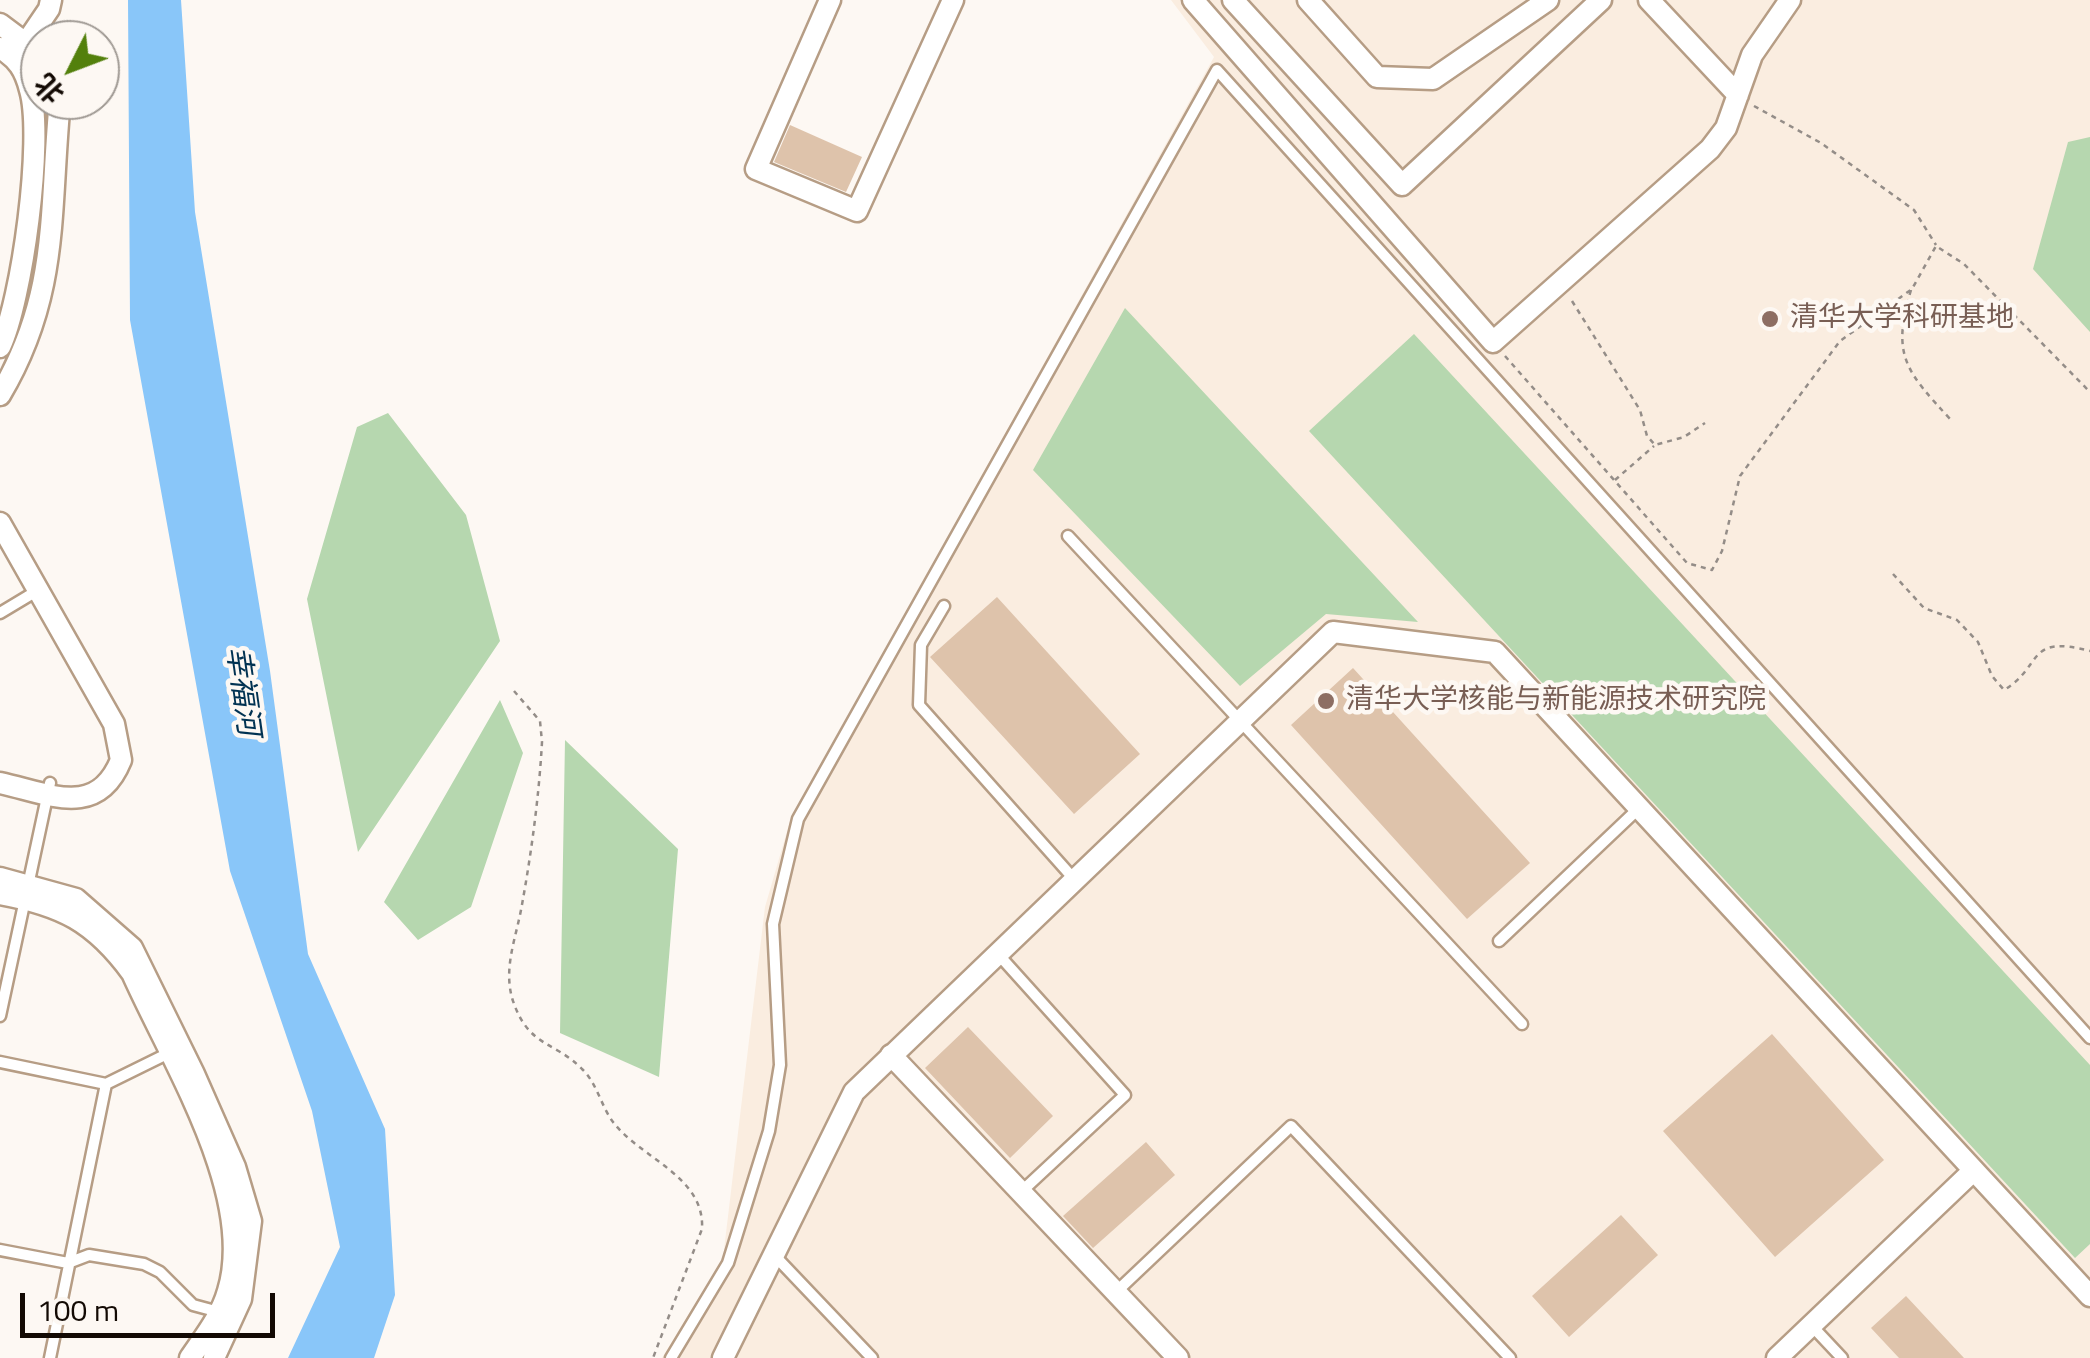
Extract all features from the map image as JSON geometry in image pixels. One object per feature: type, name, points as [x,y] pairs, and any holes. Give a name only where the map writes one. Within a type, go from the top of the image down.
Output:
[{"type":"street","points":[[830,0],[756,169],[856,211],[953,0]]},
{"type":"street","points":[[1193,0],[1493,342],[1710,149],[1726,128],[1752,55],[1790,0]]},
{"type":"street","points":[[1233,0],[1402,184],[1601,0]]},
{"type":"street","points":[[1308,0],[1377,77],[1432,80],[1548,0]]},
{"type":"street","points":[[1648,0],[1738,96]]},
{"type":"street","points":[[0,24],[20,49]]},
{"type":"street","points":[[0,347],[18,291],[30,177],[31,120]]},
{"type":"street","points":[[3,384],[39,315],[50,253],[59,120]]},
{"type":"street","points":[[0,523],[30,595]]},
{"type":"street","points":[[0,556],[114,724],[121,760],[105,790],[94,796],[0,783]]},
{"type":"street","points":[[724,1358],[854,1092],[1332,632],[1495,652],[2090,1296]]},
{"type":"street","points":[[0,772],[49,788]]},
{"type":"street","points":[[0,878],[27,891],[76,900],[132,948],[174,1050],[229,1194],[236,1229],[234,1260],[221,1312],[190,1358]]},
{"type":"street","points":[[0,894],[27,891]]},
{"type":"street","points":[[174,1050],[235,1168],[250,1222],[241,1299],[214,1358]]},
{"type":"street","points":[[891,1055],[1178,1358]]},
{"type":"street","points":[[1777,1358],[1973,1171]]},
{"type":"lane","points":[[671,1358],[728,1263],[769,1131],[780,1064],[773,924],[798,819],[1217,70],[2090,1038]]},
{"type":"lane","points":[[1068,536],[1242,718],[1522,1024]]},
{"type":"lane","points":[[0,612],[30,595]]},
{"type":"lane","points":[[944,606],[921,645],[918,706],[1074,878]]},
{"type":"lane","points":[[0,1016],[49,788]]},
{"type":"lane","points":[[1499,941],[1637,810]]},
{"type":"lane","points":[[997,953],[1125,1095],[1022,1191]]},
{"type":"lane","points":[[0,1062],[106,1084],[174,1050]]},
{"type":"lane","points":[[50,1358],[106,1084]]},
{"type":"lane","points":[[1116,1292],[1291,1126],[1510,1358]]},
{"type":"lane","points":[[0,1250],[68,1263],[90,1255],[144,1264],[160,1272],[194,1305],[221,1312]]},
{"type":"lane","points":[[775,1256],[872,1358]]},
{"type":"lane","points":[[1812,1325],[1842,1358]]},
{"type":"path","points":[[1738,96],[1821,144],[1914,210],[1936,246],[1964,264],[2090,392]]},
{"type":"path","points":[[1936,246],[1912,288],[1898,344],[1906,368],[1951,420]]},
{"type":"path","points":[[1560,283],[1640,410],[1647,436],[1655,445]]},
{"type":"path","points":[[1493,342],[1687,563],[1712,570],[1722,551],[1740,476],[1840,341],[1912,288]]},
{"type":"path","points":[[1614,480],[1655,445],[1684,437],[1705,423]]},
{"type":"path","points":[[1894,574],[1924,608],[1956,620],[1978,642],[1992,676],[2004,690],[2016,683],[2029,660],[2041,651],[2062,643],[2090,651]]},
{"type":"path","points":[[514,691],[540,722],[542,742],[521,908],[510,956],[508,982],[515,1006],[524,1025],[544,1046],[581,1067],[613,1122],[694,1192],[703,1212],[686,1277],[653,1358]]},
{"type":"shaded area","name":"清华大学核能与新能源技术研究院","points":[[1171,0],[2090,0],[2090,1358],[662,1358],[723,1258],[765,907],[790,821],[1214,57]]},
{"type":"green space","points":[[2090,137],[2090,332],[2033,269],[2068,142]]},
{"type":"green space","points":[[1125,308],[1418,622],[1326,614],[1240,686],[1033,470]]},
{"type":"green space","points":[[1414,334],[2090,1065],[2090,1244],[2075,1258],[1309,431]]},
{"type":"green space","points":[[388,413],[466,515],[500,641],[358,852],[307,599],[357,427]]},
{"type":"green space","points":[[500,700],[523,753],[471,907],[418,940],[384,902]]},
{"type":"green space","points":[[565,740],[678,849],[659,1077],[560,1033]]},
{"type":"water","name":"幸福河","points":[[128,0],[181,0],[195,212],[270,671],[308,954],[385,1129],[395,1295],[374,1358],[288,1358],[340,1247],[312,1111],[230,871],[130,320]]},
{"type":"building","points":[[790,125],[862,157],[846,192],[774,162]]},
{"type":"building","points":[[997,597],[1140,754],[1074,814],[930,657]]},
{"type":"building","points":[[1353,668],[1530,863],[1467,919],[1291,725]]},
{"type":"building","points":[[968,1027],[1053,1116],[1010,1158],[925,1068]]},
{"type":"building","points":[[1772,1034],[1884,1160],[1775,1257],[1663,1131]]},
{"type":"building","points":[[1146,1142],[1175,1175],[1093,1248],[1063,1216]]},
{"type":"building","points":[[1621,1215],[1658,1255],[1569,1337],[1532,1296]]},
{"type":"building","points":[[1906,1296],[1964,1358],[1899,1358],[1871,1328]]},
{"type":"place","name":"清华大学科研基地","points":[[1770,319]]},
{"type":"place","name":"清华大学核能与新能源技术研究院","points":[[1326,701]]}]
